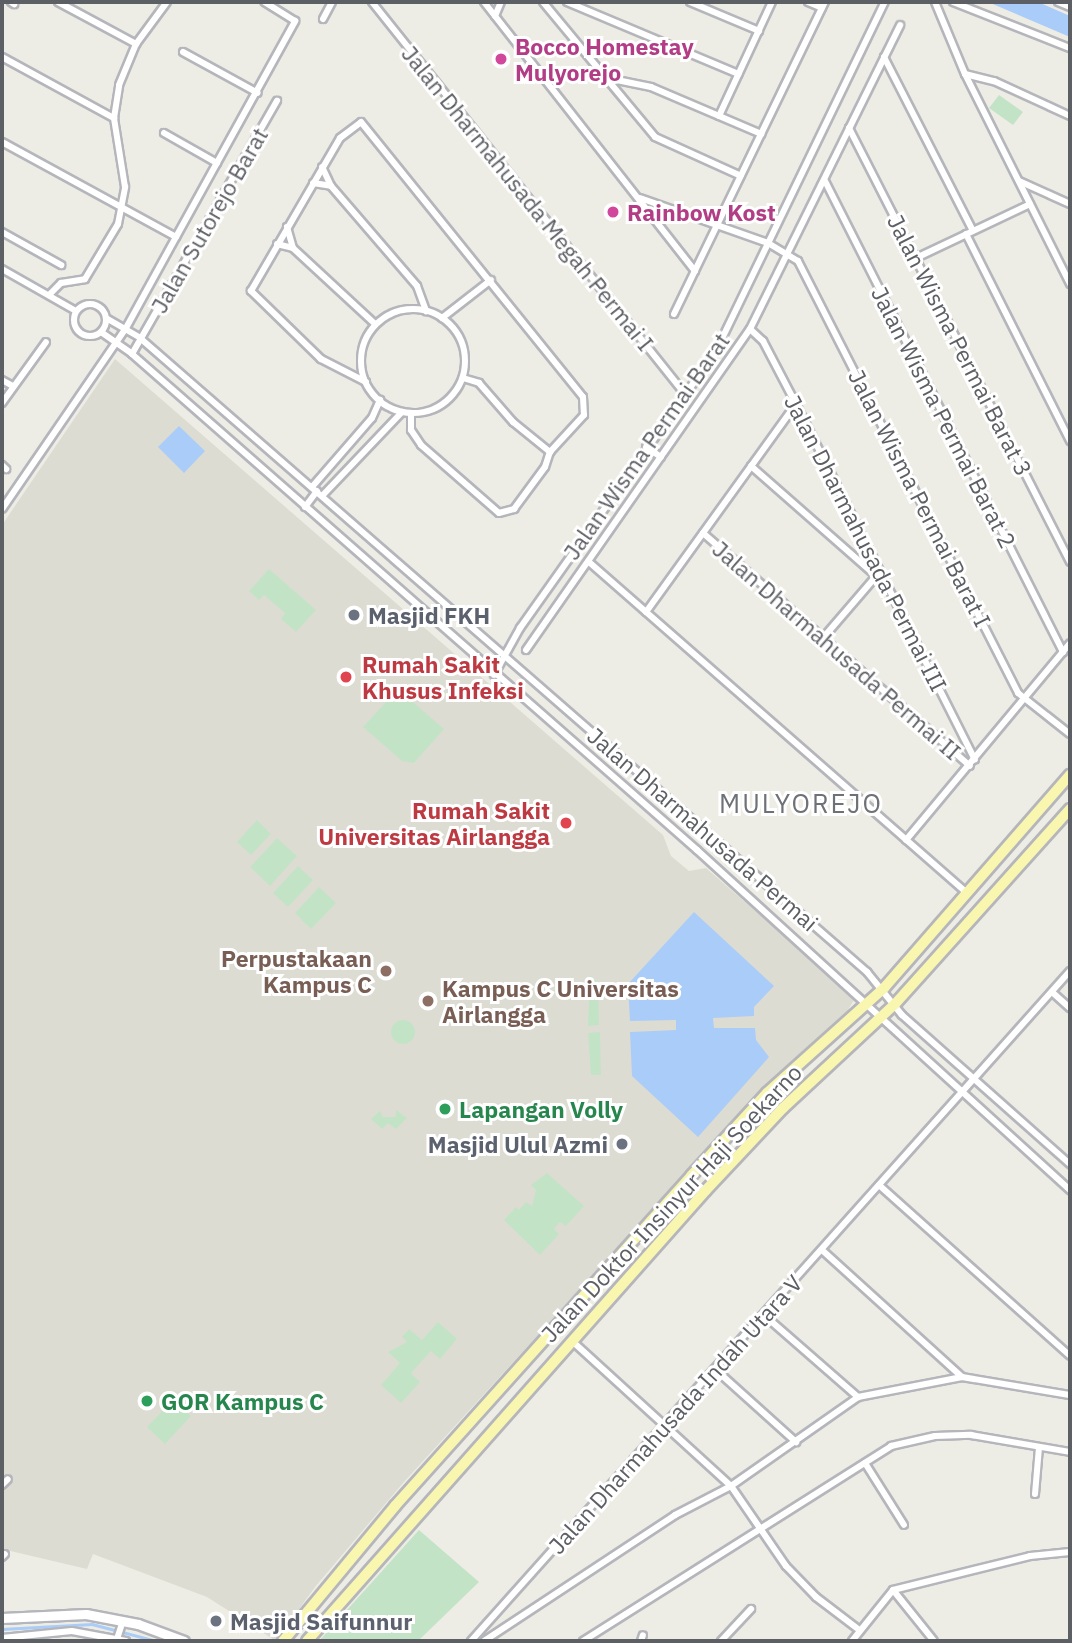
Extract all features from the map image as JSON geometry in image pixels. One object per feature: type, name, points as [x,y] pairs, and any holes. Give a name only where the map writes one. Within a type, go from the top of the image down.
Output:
[{"type":"main road","name":"Jalan Doktor Insinyur Haji Soekarno","points":[[283,1641],[395,1506],[758,1102],[884,988],[1047,805],[1070,775]]},
{"type":"main road","points":[[1047,805],[1062,818]]},
{"type":"main road","name":"Jalan Doktor Insinyur Haji Soekarno","points":[[307,1641],[571,1340],[783,1108],[895,1004],[1070,809]]},
{"type":"main road","points":[[2,1618],[86,1614],[184,1641]]},
{"type":"street","points":[[58,2],[136,44]]},
{"type":"street","points":[[48,295],[61,283],[85,279],[118,224],[125,187],[114,118],[119,85],[136,44],[167,2]]},
{"type":"street","points":[[2,509],[126,328],[258,93],[295,21],[265,2]]},
{"type":"street","points":[[323,19],[332,2]]},
{"type":"street","name":"Jalan Dharmahusada Megah Permai I","points":[[372,2],[685,394]]},
{"type":"street","points":[[484,2],[695,271]]},
{"type":"street","points":[[495,16],[501,2]]},
{"type":"street","points":[[543,2],[655,138],[741,176]]},
{"type":"street","points":[[567,2],[738,74]]},
{"type":"street","points":[[690,2],[758,31]]},
{"type":"street","points":[[719,116],[772,2]]},
{"type":"street","points":[[674,314],[823,5],[808,2]]},
{"type":"street","name":"Jalan Wisma Permai Barat","points":[[507,658],[520,628],[719,346],[886,2]]},
{"type":"street","points":[[935,2],[965,74],[1070,284]]},
{"type":"street","points":[[953,2],[1070,48]]},
{"type":"street","points":[[1058,2],[1070,7]]},
{"type":"street","points":[[526,650],[750,329],[770,293],[786,251],[824,181],[900,25]]},
{"type":"street","points":[[183,51],[258,93]]},
{"type":"street","points":[[2,57],[114,118]]},
{"type":"street","points":[[884,57],[1070,441]]},
{"type":"street","points":[[965,74],[994,81],[1070,116]]},
{"type":"street","points":[[607,78],[650,87],[761,134]]},
{"type":"street","name":"Jalan Sutorejo Barat","points":[[140,338],[277,101]]},
{"type":"street","points":[[366,382],[361,351],[375,324],[399,312],[426,311],[442,318],[462,345],[463,378],[438,408],[411,414],[402,412],[380,400],[366,382],[321,359],[251,291],[322,167],[347,130],[361,122],[491,280],[586,405],[584,415],[550,452],[545,467],[514,509],[499,513],[421,445],[411,430],[411,414]]},
{"type":"street","name":"Jalan Wisma Permai Barat 3","points":[[849,128],[1070,562]]},
{"type":"street","points":[[164,134],[217,163]]},
{"type":"street","points":[[2,142],[122,205],[176,237]]},
{"type":"street","points":[[322,167],[331,186],[417,286],[426,311]]},
{"type":"street","points":[[1018,180],[1070,204]]},
{"type":"street","name":"Jalan Wisma Permai Barat 2","points":[[824,181],[1063,652]]},
{"type":"street","points":[[313,183],[331,186]]},
{"type":"street","points":[[640,198],[786,251]]},
{"type":"street","points":[[916,258],[1030,204]]},
{"type":"street","points":[[286,227],[293,248],[375,324]]},
{"type":"street","points":[[2,232],[61,265]]},
{"type":"street","points":[[277,244],[293,248]]},
{"type":"street","name":"Jalan Wisma Permai Barat I","points":[[786,251],[803,268],[1018,693],[1070,734]]},
{"type":"street","points":[[2,269],[76,311]]},
{"type":"street","points":[[442,318],[491,280]]},
{"type":"street","points":[[85,304],[96,305],[106,317],[101,332],[81,334],[73,321],[76,311],[85,304]]},
{"type":"street","name":"Jalan Dharmahusada Permai","points":[[106,317],[140,338],[884,988],[895,1004],[1070,1164]]},
{"type":"street","name":"Jalan Dharmahusada Permai III","points":[[750,329],[763,341],[796,404],[972,763]]},
{"type":"street","name":"Jalan Dharmahusada Permai","points":[[101,332],[132,354],[869,1003],[880,1018],[961,1094],[1070,1190]]},
{"type":"street","points":[[132,354],[140,338]]},
{"type":"street","points":[[2,403],[46,342]]},
{"type":"street","points":[[463,378],[479,383],[513,422],[550,452]]},
{"type":"street","points":[[2,380],[13,386]]},
{"type":"street","points":[[304,507],[373,418],[380,400]]},
{"type":"street","points":[[646,612],[796,404]]},
{"type":"street","points":[[317,491],[402,412]]},
{"type":"street","points":[[646,447],[662,457]]},
{"type":"street","points":[[751,466],[878,573],[823,638]]},
{"type":"street","name":"Jalan Dharmahusada Permai II","points":[[703,533],[972,763]]},
{"type":"street","points":[[589,562],[968,894]]},
{"type":"street","points":[[906,840],[1070,643]]},
{"type":"street","points":[[494,675],[507,658]]},
{"type":"street","name":"Jalan Dharmahusada Indah Utara V","points":[[471,1641],[1070,971]]},
{"type":"street","points":[[1052,992],[1070,1008]]},
{"type":"street","points":[[879,1185],[1070,1356]]},
{"type":"street","points":[[822,1250],[962,1377]]},
{"type":"street","points":[[764,1315],[858,1397]]},
{"type":"street","points":[[571,1340],[731,1486],[799,1580],[858,1629]]},
{"type":"street","points":[[716,1370],[796,1442]]},
{"type":"street","points":[[484,1641],[675,1515],[731,1486],[858,1397],[962,1377],[1070,1395]]},
{"type":"street","points":[[583,1641],[695,1567],[765,1530],[865,1463],[902,1442],[951,1434],[1070,1452]]},
{"type":"street","points":[[1034,1494],[1039,1447]]},
{"type":"street","points":[[865,1463],[904,1525]]},
{"type":"street","points":[[2,1485],[8,1479]]},
{"type":"street","points":[[852,1641],[858,1629],[893,1590],[1030,1556],[1070,1552]]},
{"type":"street","points":[[893,1590],[934,1641]]},
{"type":"street","points":[[721,1641],[751,1609]]},
{"type":"street","points":[[118,1637],[122,1623]]},
{"type":"street","points":[[2,1638],[72,1631],[118,1637],[126,1641]]},
{"type":"shaded area","name":"Kampus C Universitas Airlangga","points":[[115,359],[663,835],[671,856],[689,871],[706,868],[855,998],[848,1010],[772,1079],[403,1483],[315,1587],[276,1641],[207,1597],[93,1554],[87,1569],[2,1549],[2,1486],[9,1478],[2,1472],[2,525]]},
{"type":"green space","points":[[999,95],[1023,112],[1013,125],[989,108]]},
{"type":"green space","points":[[269,569],[316,610],[296,632],[281,619],[285,613],[264,595],[259,600],[249,591]]},
{"type":"green space","points":[[398,689],[444,729],[414,763],[402,761],[363,727]]},
{"type":"green space","points":[[257,820],[271,834],[251,855],[237,842]]},
{"type":"green space","points":[[277,838],[297,856],[270,886],[250,867]]},
{"type":"green space","points":[[298,866],[313,880],[288,907],[273,893]]},
{"type":"green space","points":[[319,887],[336,903],[311,929],[295,913]]},
{"type":"green space","points":[[590,975],[598,983],[599,1025],[588,1026]]},
{"type":"green space","points":[[403,1020],[411,1024],[415,1032],[411,1040],[403,1044],[395,1040],[391,1032],[395,1024]]},
{"type":"green space","points":[[600,1032],[601,1075],[591,1075],[588,1033]]},
{"type":"green space","name":"Lapangan Volly","points":[[445,1100],[451,1103],[454,1109],[451,1115],[445,1118],[439,1115],[436,1109],[439,1103]]},
{"type":"green space","points":[[396,1110],[407,1118],[396,1129],[388,1123],[382,1129],[371,1119],[380,1111],[383,1117],[396,1117]]},
{"type":"green space","points":[[547,1173],[584,1206],[566,1226],[560,1222],[554,1229],[559,1234],[540,1255],[504,1220],[516,1207],[519,1210],[526,1202],[532,1206],[536,1190],[531,1185]]},
{"type":"green space","points":[[438,1322],[457,1339],[440,1359],[431,1351],[411,1373],[420,1382],[401,1403],[381,1385],[400,1363],[388,1352],[407,1342],[402,1337],[409,1329],[422,1340]]},
{"type":"green space","points":[[173,1400],[191,1416],[165,1444],[147,1427]]},
{"type":"green space","points":[[419,1530],[479,1582],[418,1641],[319,1641]]},
{"type":"water","points":[[988,2],[1038,2],[1070,16],[1070,37]]},
{"type":"water","points":[[179,426],[205,451],[184,473],[158,447]]},
{"type":"water","points":[[694,912],[774,986],[754,1007],[754,1016],[713,1018],[714,1028],[755,1028],[756,1040],[769,1057],[698,1137],[632,1076],[630,1032],[676,1030],[676,1020],[630,1021],[628,984]]},
{"type":"waterway","points":[[2,1629],[92,1624],[157,1641]]},
{"type":"place","name":"Bocco Homestay Mulyorejo","points":[[501,59]]},
{"type":"place","name":"Rainbow Kost","points":[[613,212]]},
{"type":"place","name":"Masjid FKH","points":[[354,615]]},
{"type":"place","name":"Rumah Sakit Khusus Infeksi","points":[[346,677]]},
{"type":"place","name":"Rumah Sakit Universitas Airlangga","points":[[566,823]]},
{"type":"place","name":"Perpustakaan Kampus C","points":[[386,971]]},
{"type":"place","name":"Kampus C Universitas Airlangga","points":[[428,1001]]},
{"type":"place","name":"Lapangan Volly","points":[[445,1109]]},
{"type":"place","name":"Masjid Ulul Azmi","points":[[622,1144]]},
{"type":"place","name":"GOR Kampus C","points":[[147,1401]]},
{"type":"place","name":"Masjid Saifunnur","points":[[216,1621]]},
{"type":"district","name":"MULYOREJO","points":[[801,804]]}]
